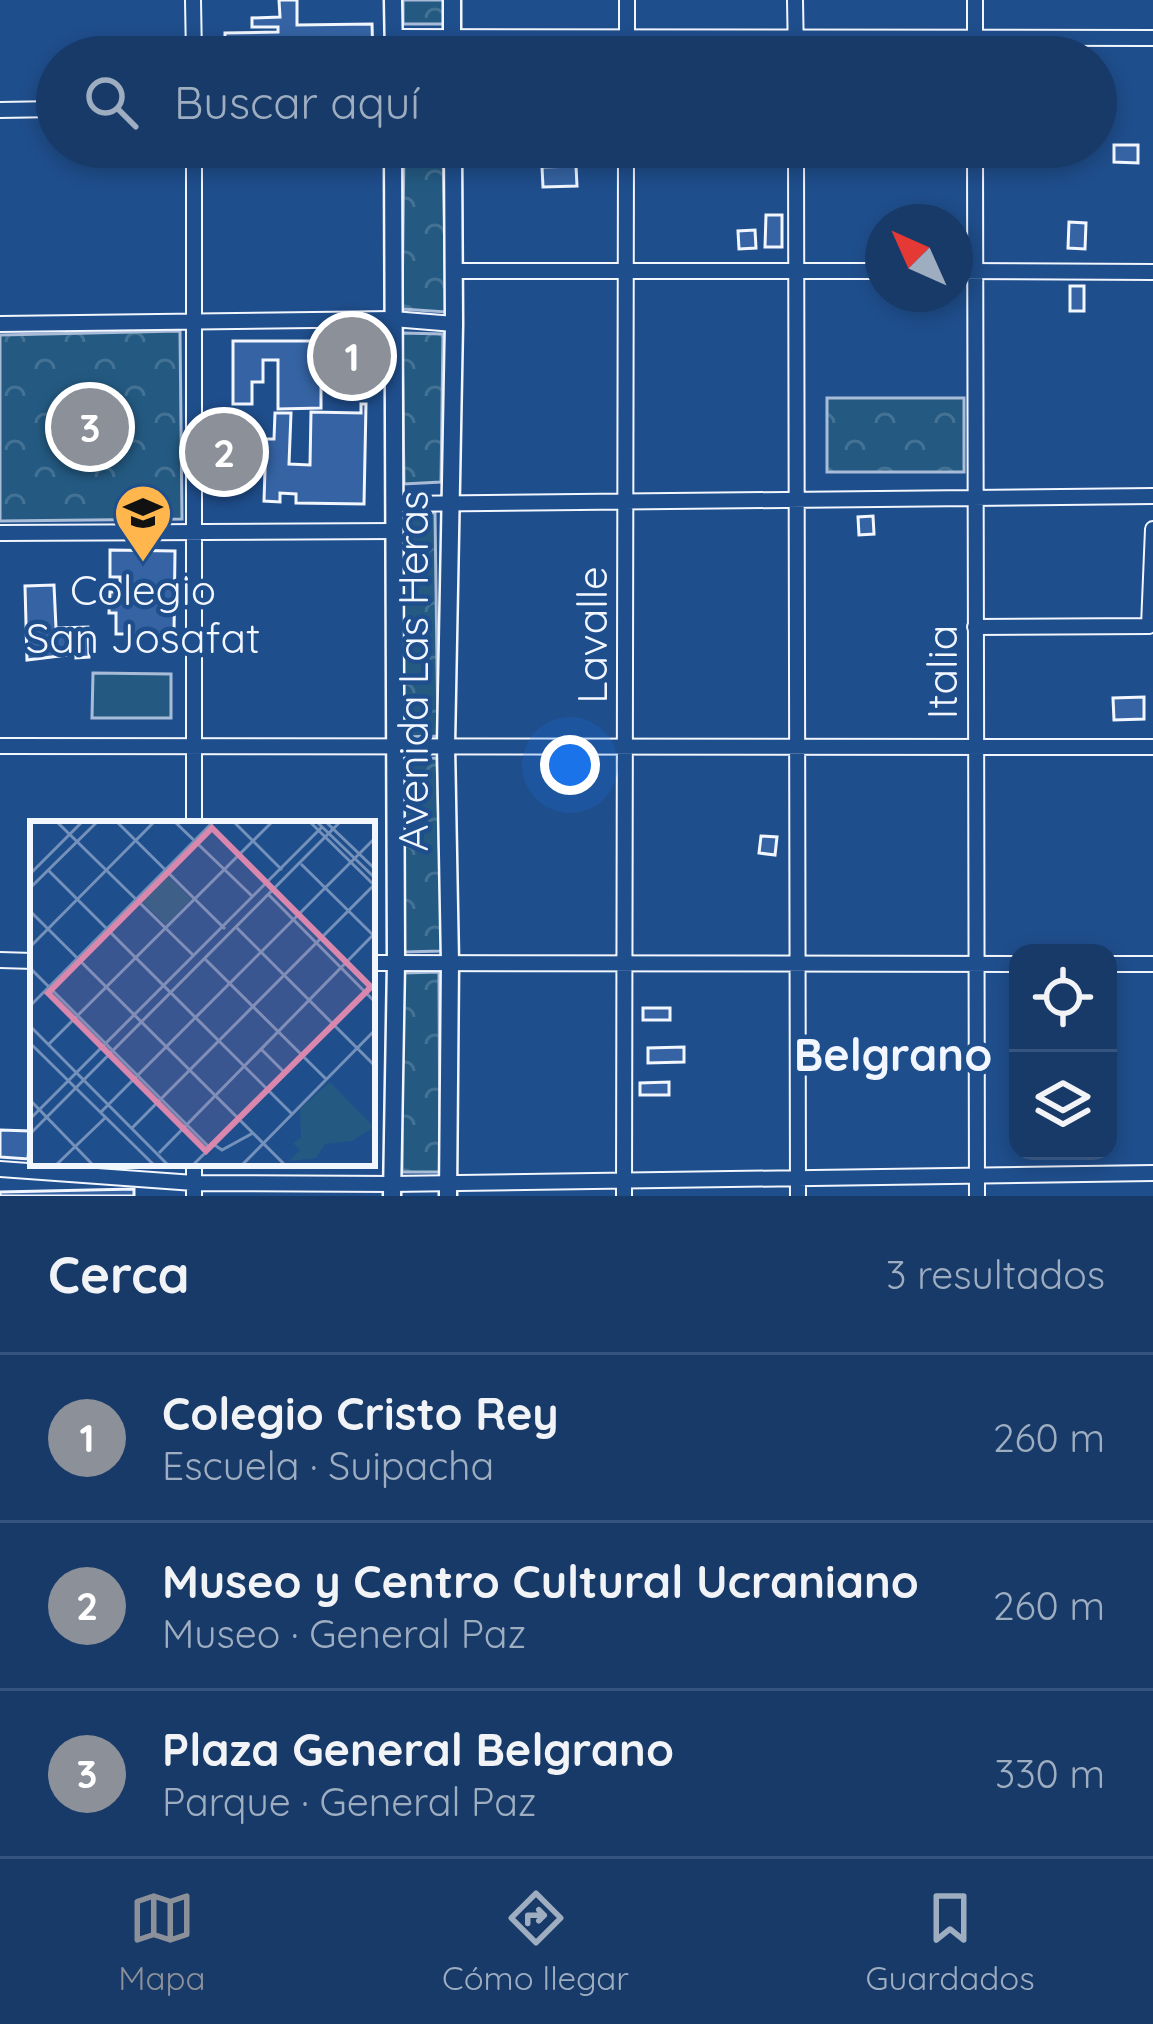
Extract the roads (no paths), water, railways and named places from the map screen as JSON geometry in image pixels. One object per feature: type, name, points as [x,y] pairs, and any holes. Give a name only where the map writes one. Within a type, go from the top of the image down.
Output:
[{"type":"main road","points":[[393,0],[394,36]]},
{"type":"main road","points":[[452,0],[452,36]]},
{"type":"main road","name":"Avenida Las Heras","points":[[392,1190],[396,963],[393,168]]},
{"type":"main road","name":"Avenida Las Heras","points":[[448,1188],[446,745],[453,168]]},
{"type":"street","points":[[193,0],[194,36]]},
{"type":"street","points":[[627,0],[627,34]]},
{"type":"street","points":[[510,36],[796,36],[795,0]]},
{"type":"street","points":[[975,0],[975,36]]},
{"type":"street","points":[[1117,38],[1153,38]]},
{"type":"street","points":[[0,110],[36,109]]},
{"type":"street","points":[[194,168],[194,821]]},
{"type":"street","name":"Lavalle","points":[[624,1188],[626,168]]},
{"type":"street","points":[[796,168],[798,1196]]},
{"type":"street","name":"Italia","points":[[975,168],[977,1196]]},
{"type":"street","points":[[454,271],[865,271]]},
{"type":"street","points":[[975,271],[1153,272]]},
{"type":"street","points":[[0,324],[393,319],[454,324]]},
{"type":"street","points":[[395,504],[1153,496]]},
{"type":"street","points":[[975,627],[1149,626],[1153,529]]},
{"type":"street","points":[[0,533],[394,531]]},
{"type":"street","points":[[0,746],[1153,748]]},
{"type":"street","points":[[0,960],[30,961]]},
{"type":"street","points":[[375,963],[1009,964]]},
{"type":"street","points":[[1117,964],[1153,964]]},
{"type":"street","points":[[0,1169],[194,1190],[624,1188],[798,1178],[1153,1173]]},
{"type":"place","name":"Colegio Cristo Rey","points":[[352,356]]},
{"type":"place","name":"Plaza General Belgrano","points":[[90,427]]},
{"type":"place","name":"Museo y Centro Cultural Ucraniano","points":[[224,452]]},
{"type":"place","name":"Colegio San Josafat","points":[[143,564]]},
{"type":"district","name":"Belgrano","points":[[893,1055]]}]
